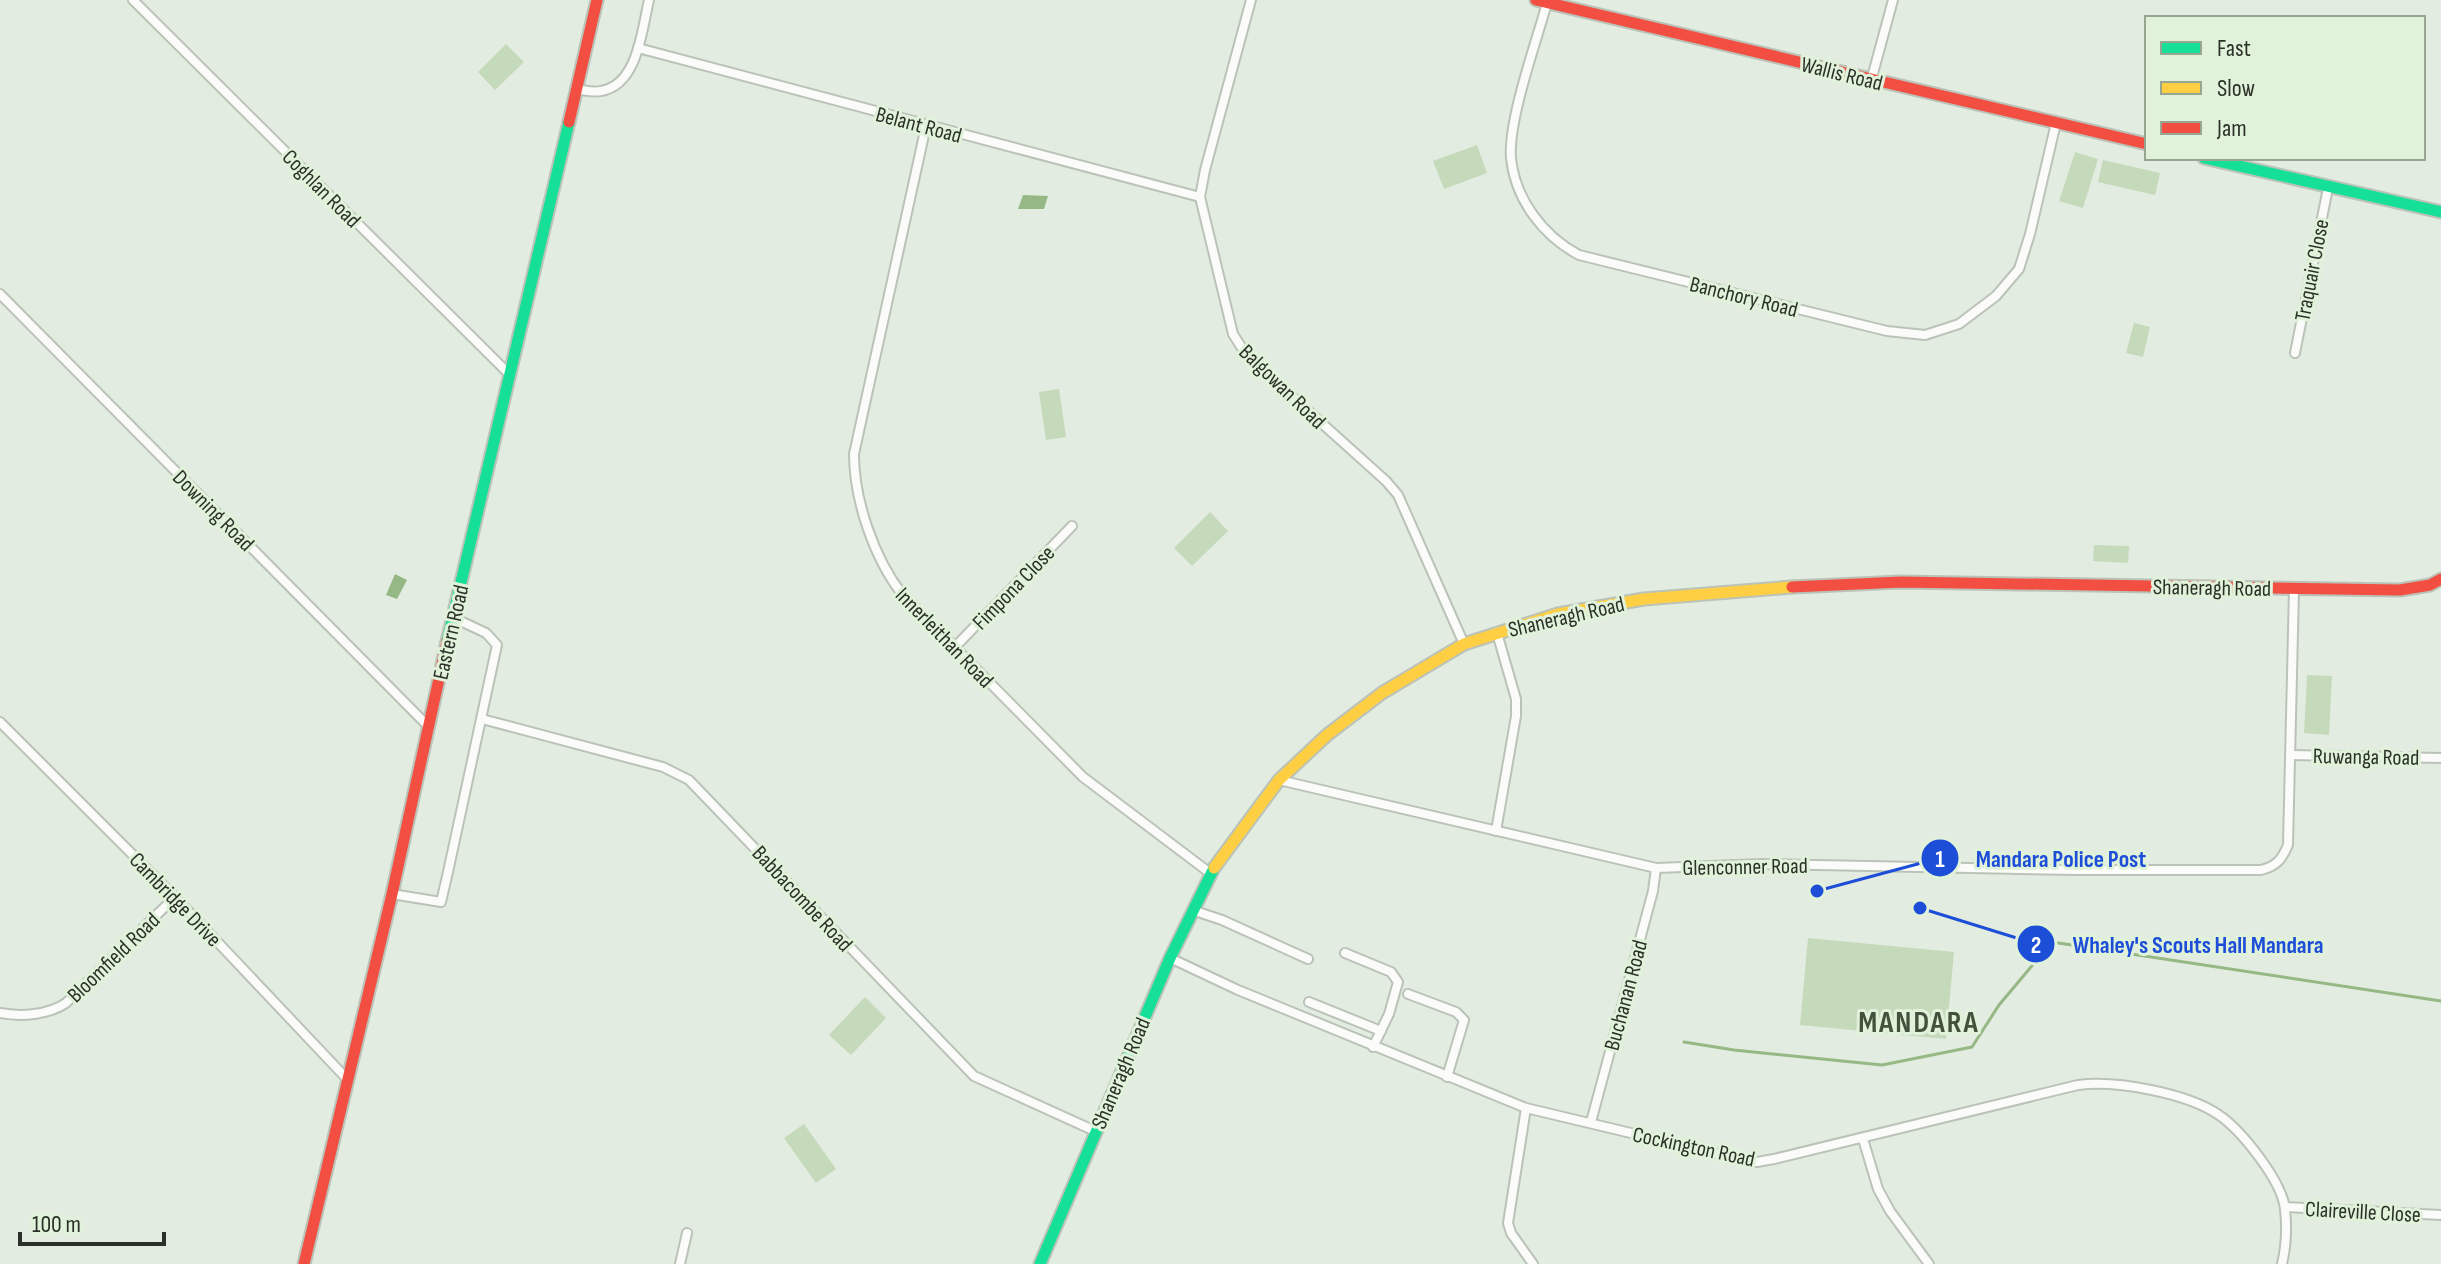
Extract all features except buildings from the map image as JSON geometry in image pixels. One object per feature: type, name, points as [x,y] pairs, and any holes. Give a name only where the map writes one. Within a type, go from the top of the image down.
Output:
[{"type":"street","name":"Coghlan Road","points":[[133,0],[511,375]]},
{"type":"street","points":[[575,89],[597,92],[615,86],[630,69],[649,0]]},
{"type":"street","name":"Balgowan Road","points":[[1251,0],[1200,197],[1233,334],[1238,346],[1398,495],[1464,644]]},
{"type":"street","points":[[1871,81],[1893,0]]},
{"type":"street","name":"Eastern Road","points":[[304,1264],[511,375],[593,2]]},
{"type":"street","name":"Wallis Road","points":[[1542,2],[2145,144]]},
{"type":"street","name":"Banchory Road","points":[[1542,2],[1515,119],[1511,158],[1521,194],[1547,233],[1579,255],[1871,327],[1925,335],[1959,324],[1996,296],[2019,269],[2056,123]]},
{"type":"street","name":"Belant Road","points":[[638,48],[1200,197]]},
{"type":"street","name":"Innerleithan Road","points":[[926,126],[856,442],[854,473],[885,572],[954,648],[1083,777],[1210,873]]},
{"type":"street","points":[[2212,160],[2441,212]]},
{"type":"street","name":"Traquair Close","points":[[2295,353],[2328,188]]},
{"type":"street","name":"Downing Road","points":[[0,294],[428,726]]},
{"type":"street","name":"Fimpona Close","points":[[954,648],[1072,526]]},
{"type":"street","name":"Shaneragh Road","points":[[1043,1263],[1095,1131],[1210,873],[1279,780],[1327,735],[1357,711],[1464,644],[1558,614],[1644,599],[1761,588],[1901,582],[2400,590],[2430,585],[2441,579]]},
{"type":"street","name":"Glenconner Road","points":[[1279,780],[1656,868],[1762,864],[2261,870],[2281,860],[2288,845],[2294,589]]},
{"type":"street","points":[[392,894],[441,902],[496,641],[454,618]]},
{"type":"street","points":[[1496,831],[1516,716],[1516,699],[1497,633]]},
{"type":"street","name":"Babbacombe Road","points":[[482,719],[663,767],[689,780],[974,1076],[1095,1131]]},
{"type":"street","name":"Cambridge Drive","points":[[0,722],[175,897],[348,1080]]},
{"type":"street","name":"Ruwanga Road","points":[[2290,755],[2441,758]]},
{"type":"street","name":"Buchanan Road","points":[[1591,1122],[1653,891],[1656,868]]},
{"type":"street","name":"Bloomfield Road","points":[[0,1013],[20,1015],[49,1011],[66,1003],[175,897]]},
{"type":"street","points":[[1192,910],[1222,920],[1308,959]]},
{"type":"street","points":[[1345,953],[1391,972],[1398,982],[1389,1014],[1373,1047]]},
{"type":"street","name":"Cockington Road","points":[[1170,958],[1373,1047],[1526,1108],[1591,1122],[1682,1148],[1757,1162],[2078,1085],[2119,1084],[2189,1101],[2219,1115],[2253,1150],[2285,1207]]},
{"type":"street","points":[[1408,994],[1456,1012],[1464,1020],[1447,1077]]},
{"type":"street","points":[[1309,1002],[1381,1031]]},
{"type":"street","points":[[1526,1108],[1508,1223],[1511,1233],[1533,1264]]},
{"type":"street","points":[[1863,1139],[1884,1200],[1929,1264]]},
{"type":"street","points":[[2282,1264],[2285,1207]]},
{"type":"street","name":"Claireville Close","points":[[2285,1207],[2441,1215]]},
{"type":"street","points":[[680,1264],[687,1233]]},
{"type":"shaded area","points":[[506,44],[524,62],[495,90],[478,72]]},
{"type":"shaded area","points":[[1477,145],[1487,173],[1444,189],[1433,161]]},
{"type":"shaded area","points":[[2075,152],[2098,159],[2083,208],[2059,201]]},
{"type":"shaded area","points":[[2103,160],[2160,173],[2155,195],[2098,182]]},
{"type":"shaded area","points":[[1023,195],[1048,196],[1044,209],[1018,209]]},
{"type":"shaded area","points":[[2134,323],[2150,327],[2143,357],[2126,353]]},
{"type":"shaded area","points":[[1059,389],[1066,437],[1046,440],[1039,392]]},
{"type":"shaded area","points":[[1210,512],[1228,531],[1192,566],[1174,548]]},
{"type":"shaded area","points":[[2094,545],[2129,546],[2128,563],[2093,561]]},
{"type":"shaded area","points":[[395,574],[407,580],[397,599],[386,595]]},
{"type":"shaded area","points":[[2307,675],[2332,676],[2329,735],[2304,733]]},
{"type":"shaded area","points":[[1808,938],[1954,952],[1946,1039],[1800,1025]]},
{"type":"shaded area","points":[[865,997],[886,1018],[851,1055],[829,1035]]},
{"type":"shaded area","points":[[804,1124],[836,1169],[816,1183],[784,1138]]},
{"type":"waterway","points":[[1684,1042],[1882,1065],[1972,1047],[1999,1005],[2052,942],[2441,1001]]},
{"type":"traffic: fast","points":[[447,642],[569,122]]},
{"type":"traffic: fast","points":[[2213,160],[2441,212]]},
{"type":"traffic: fast","points":[[1040,1264],[1170,958],[1214,868]]},
{"type":"traffic: slow","points":[[1214,868],[1279,780],[1327,735],[1382,693],[1464,644],[1558,614],[1644,599],[1792,587]]},
{"type":"traffic: jam","points":[[569,122],[597,0]]},
{"type":"traffic: jam","points":[[1536,0],[2145,144]]},
{"type":"traffic: jam","points":[[1792,587],[1901,582],[2400,590],[2430,585],[2441,579]]},
{"type":"traffic: jam","points":[[304,1264],[392,894],[447,642]]},
{"type":"place","name":"Mandara Police Post","points":[[1817,891]]},
{"type":"place","name":"Whaley's Scouts Hall Mandara","points":[[1920,908]]},
{"type":"district","name":"MANDARA","points":[[1919,1022]]}]
